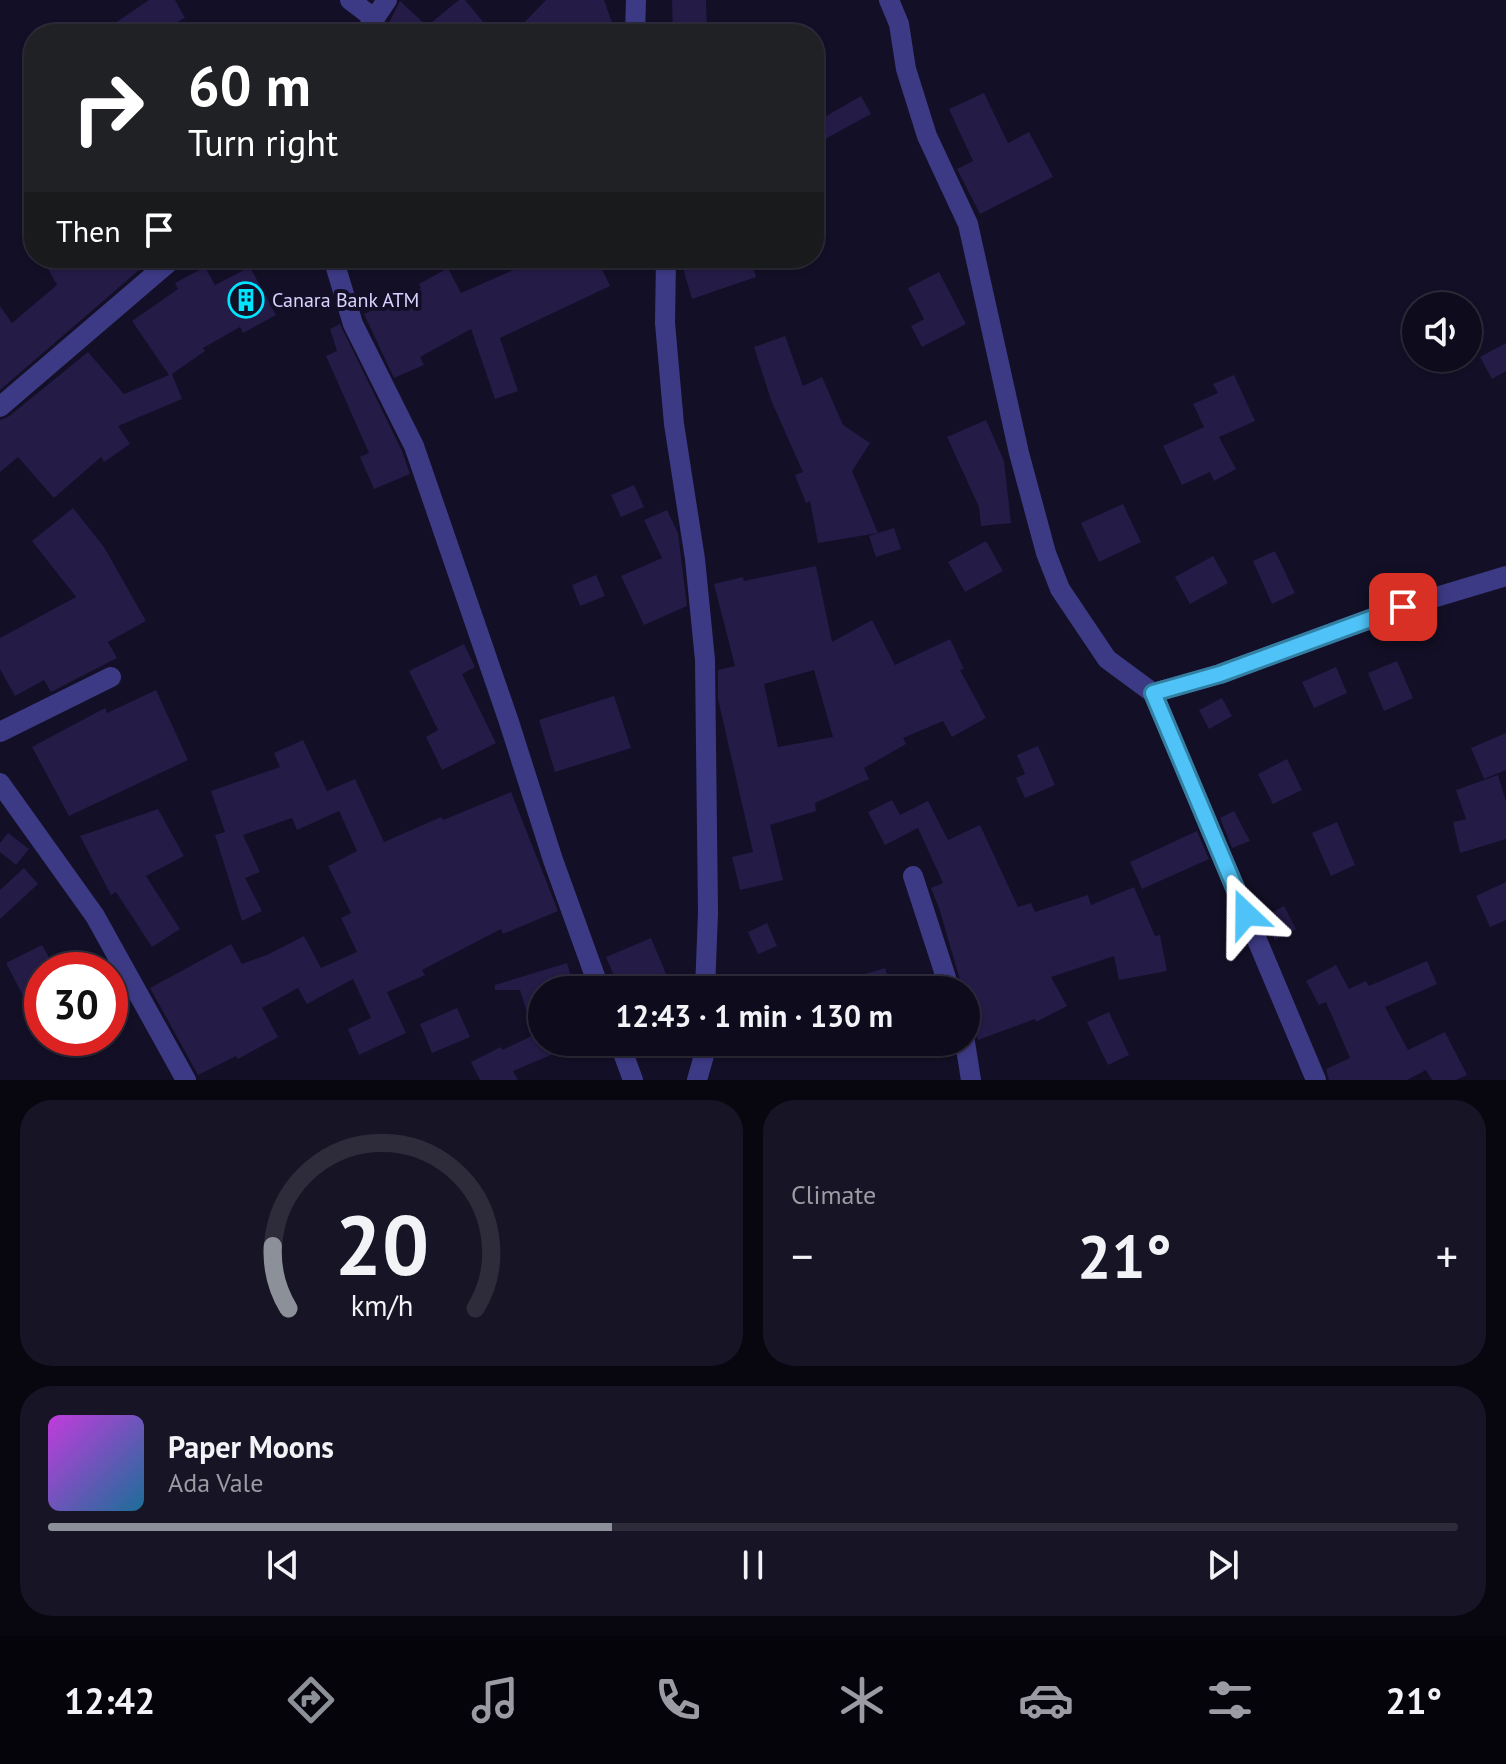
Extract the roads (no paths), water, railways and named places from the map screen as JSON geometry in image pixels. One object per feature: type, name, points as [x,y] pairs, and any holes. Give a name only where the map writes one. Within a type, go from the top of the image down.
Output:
[{"type":"street","points":[[350,0],[368,24]]},
{"type":"street","points":[[371,24],[387,0]]},
{"type":"street","points":[[635,24],[636,0]]},
{"type":"street","points":[[889,0],[899,24],[906,69],[927,136],[968,224],[1019,453],[1046,553],[1060,589],[1107,659],[1153,693],[1316,1080]]},
{"type":"street","points":[[0,407],[162,268]]},
{"type":"street","points":[[336,268],[353,324],[414,446],[595,976]]},
{"type":"street","points":[[666,268],[665,323],[674,424],[695,559],[705,660],[708,913],[706,976]]},
{"type":"street","points":[[1153,693],[1220,674],[1403,607],[1506,576]]},
{"type":"street","points":[[0,732],[111,677]]},
{"type":"street","points":[[0,783],[95,916],[186,1080]]},
{"type":"street","points":[[913,876],[945,976]]},
{"type":"street","points":[[624,1056],[633,1080]]},
{"type":"street","points":[[697,1080],[704,1056]]},
{"type":"street","points":[[967,1056],[971,1080]]},
{"type":"place","name":"Canara Bank ATM","points":[[246,300]]}]
